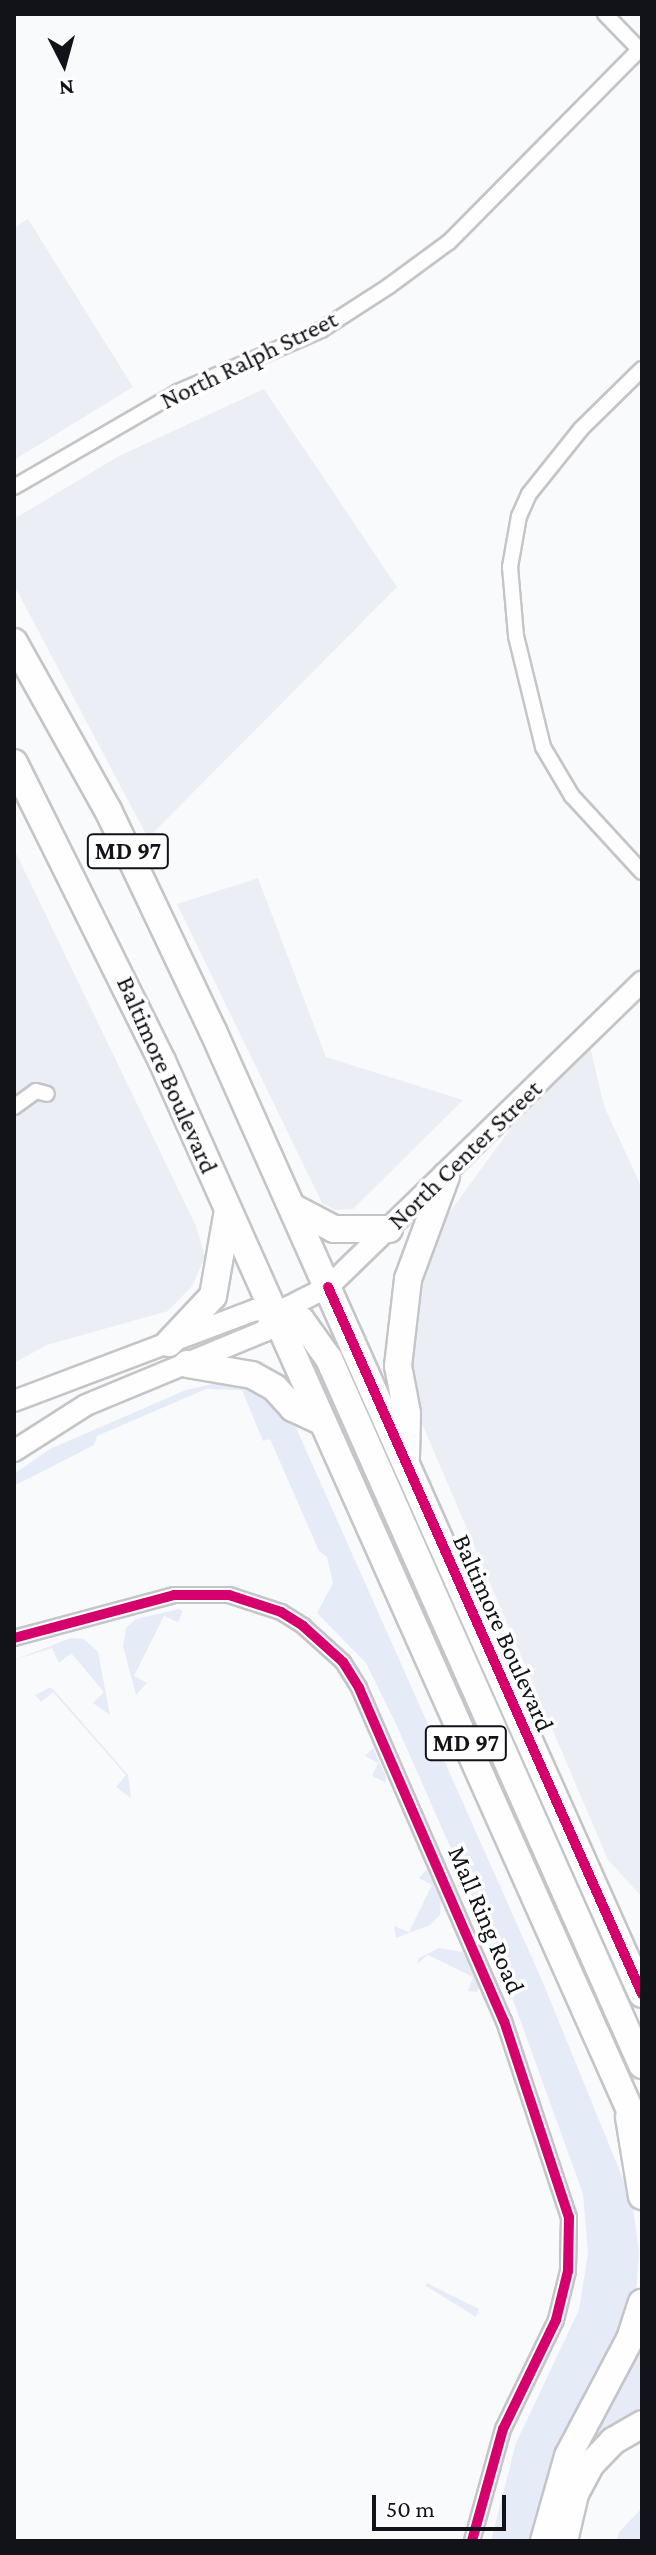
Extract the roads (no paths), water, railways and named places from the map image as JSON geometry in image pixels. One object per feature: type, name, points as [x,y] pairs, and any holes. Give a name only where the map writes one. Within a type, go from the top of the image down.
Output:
[{"type":"highway","name":"Baltimore Boulevard","points":[[14,642],[128,852],[292,1207],[642,1994]]},
{"type":"highway","name":"Baltimore Boulevard","points":[[14,763],[92,912],[276,1313],[642,2137]]},
{"type":"highway","points":[[406,1465],[407,1413],[398,1366],[408,1279],[446,1176]]},
{"type":"highway","points":[[292,1207],[334,1229],[389,1229]]},
{"type":"highway","points":[[169,1343],[213,1296],[228,1210]]},
{"type":"highway","points":[[276,1313],[301,1320],[329,1359],[642,2065]]},
{"type":"highway","points":[[187,1364],[252,1375],[275,1388],[293,1408],[323,1422]]},
{"type":"highway","points":[[627,2106],[642,2196]]},
{"type":"highway","points":[[544,2541],[568,2456],[630,2339],[642,2303]]},
{"type":"highway","points":[[564,2541],[575,2494],[591,2464],[613,2441],[642,2424]]},
{"type":"street","points":[[605,14],[641,50]]},
{"type":"street","name":"North Ralph Street","points":[[14,487],[178,392],[321,330],[389,286],[449,242],[641,50]]},
{"type":"street","points":[[642,369],[581,429],[529,494],[519,516],[510,567],[516,636],[543,747],[572,796],[642,872]]},
{"type":"street","name":"North Center Street","points":[[14,1451],[86,1405],[265,1331],[276,1313],[328,1287],[446,1176],[642,982]]},
{"type":"street","points":[[14,1107],[36,1091],[47,1094]]},
{"type":"street","name":"North Center Street","points":[[14,1401],[255,1310],[276,1313]]},
{"type":"street","name":"Mall Ring Road","points":[[14,1638],[174,1595],[229,1595],[281,1612],[303,1626],[343,1662],[359,1688],[504,2021],[569,2217],[568,2271],[556,2320],[503,2429],[472,2541]]}]
